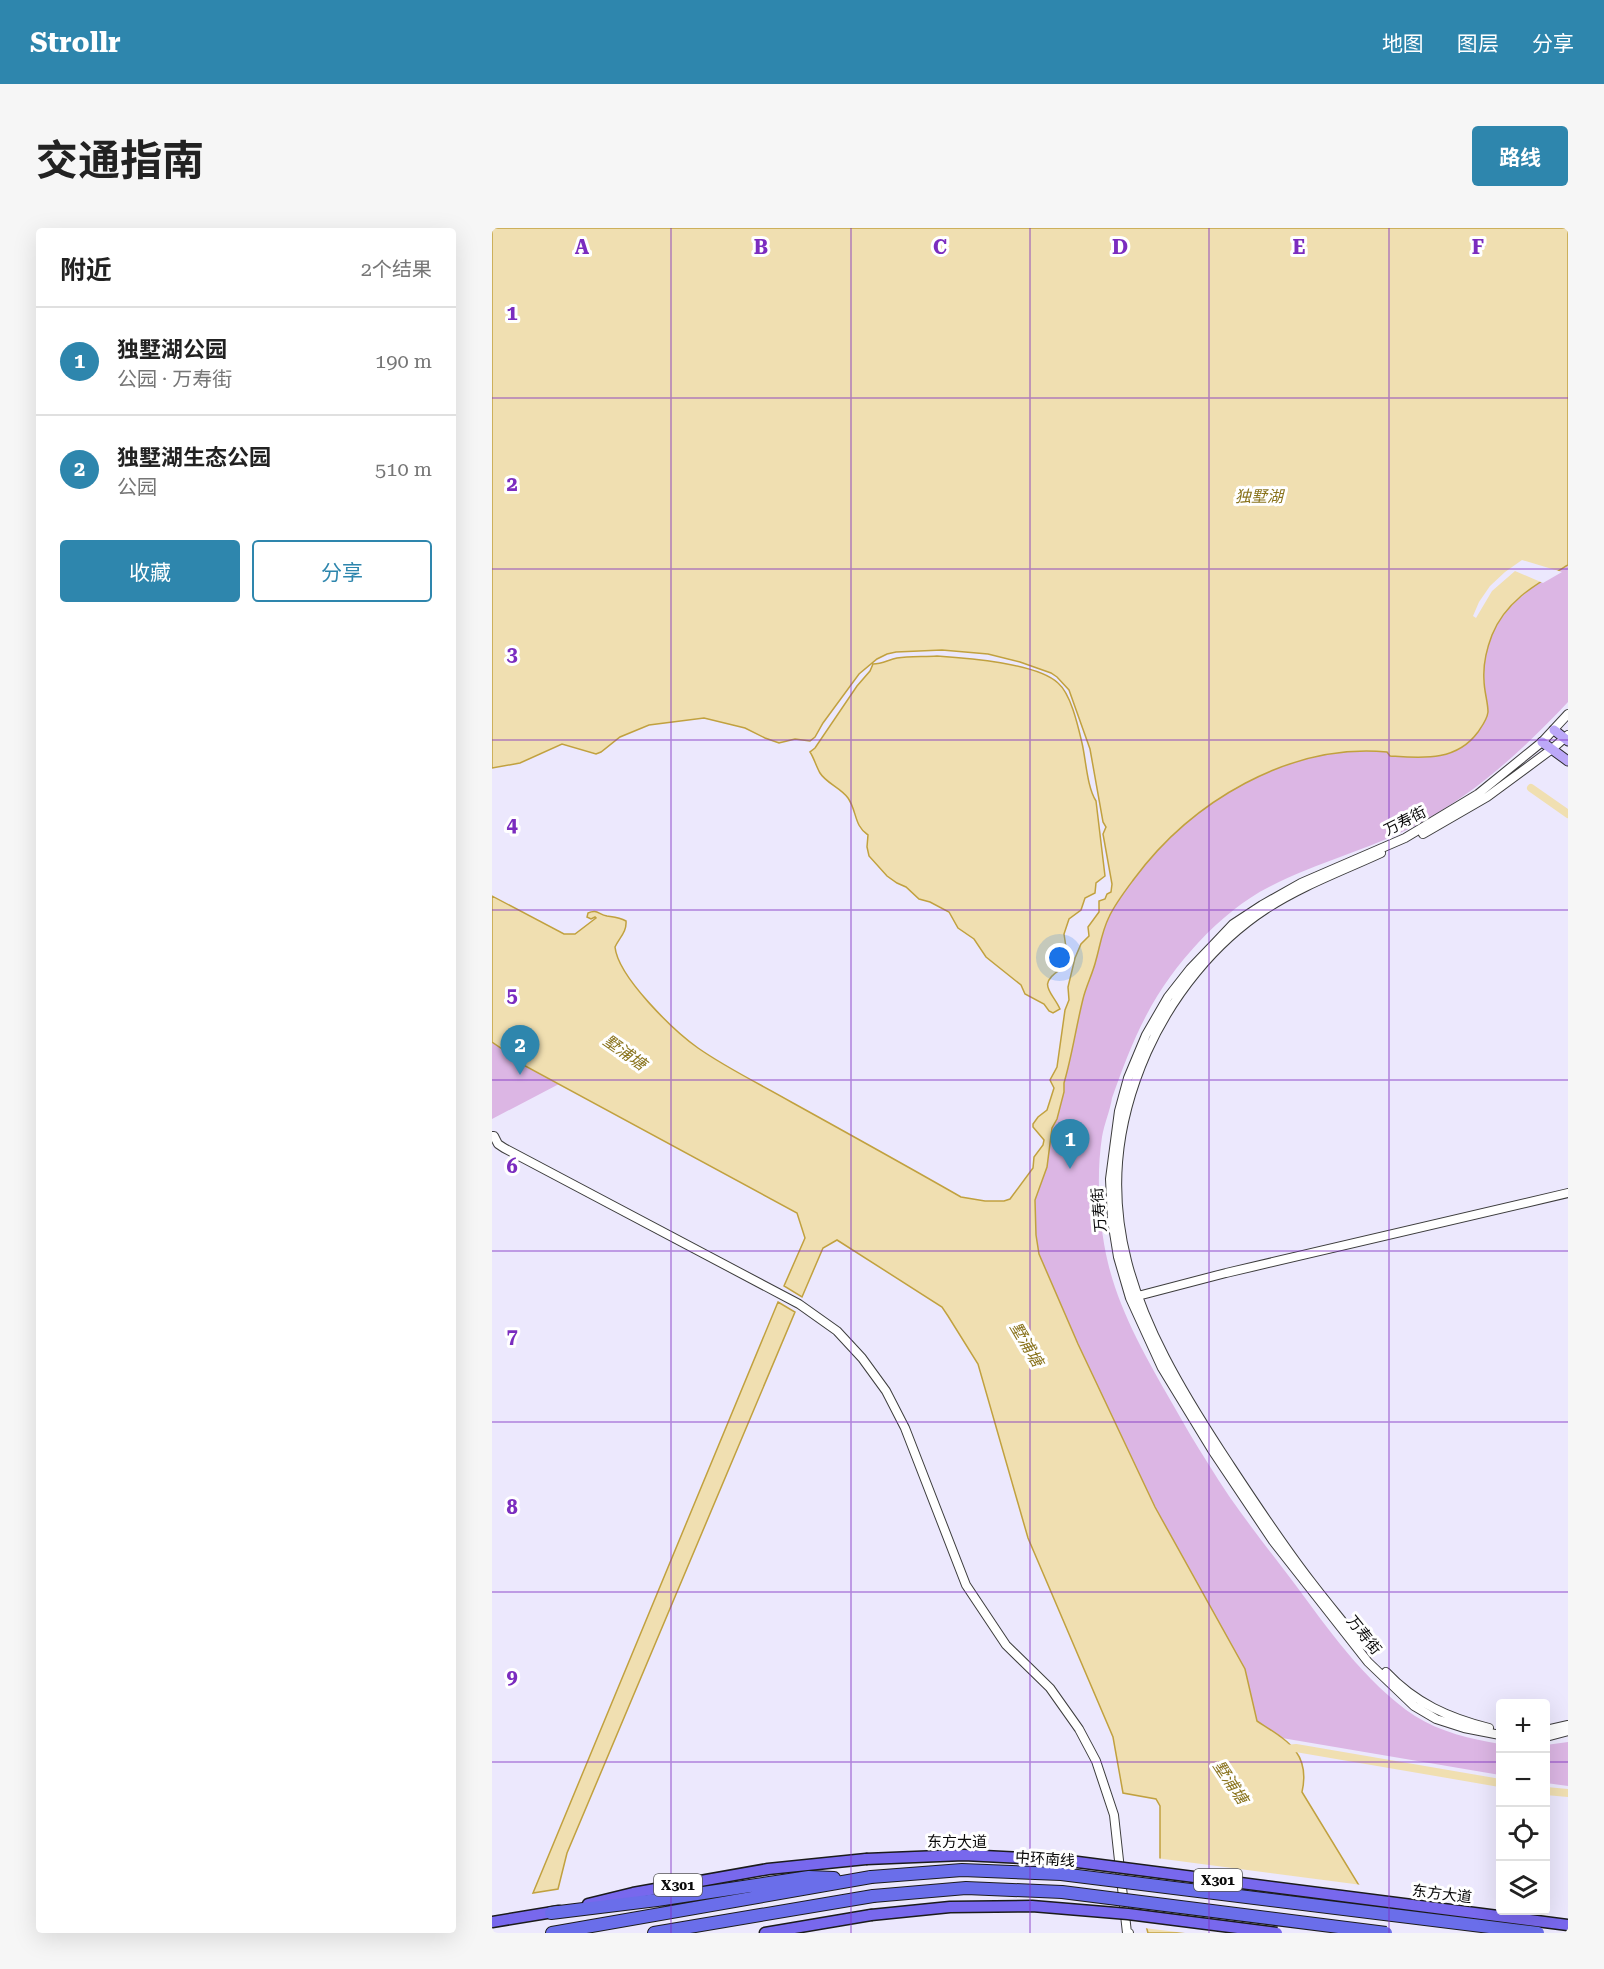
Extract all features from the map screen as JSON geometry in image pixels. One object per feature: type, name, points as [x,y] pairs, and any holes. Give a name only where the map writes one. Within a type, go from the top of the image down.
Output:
[{"type":"highway","name":"中环南线","points":[[552,1933],[867,1878],[962,1870],[1061,1874],[1538,1933]]},
{"type":"highway","points":[[551,1913],[809,1877],[867,1878]]},
{"type":"highway","points":[[654,1933],[873,1896],[966,1888],[1062,1892],[1386,1933]]},
{"type":"highway","points":[[700,1933],[780,1912]]},
{"type":"main road","points":[[1554,730],[1567,738]]},
{"type":"main road","points":[[1542,742],[1568,761]]},
{"type":"main road","name":"东方大道","points":[[492,1922],[551,1913],[633,1893],[768,1869],[866,1859],[964,1855],[1062,1860],[1568,1925]]},
{"type":"main road","points":[[765,1933],[871,1915],[950,1907],[1032,1906],[1128,1914],[1277,1933]]},
{"type":"street","name":"万寿街","points":[[1496,1734],[1464,1728],[1436,1719],[1414,1706],[1368,1662],[1273,1541],[1212,1450],[1162,1368],[1133,1297],[1118,1215],[1117,1179],[1123,1126],[1134,1083],[1155,1036],[1182,991],[1225,942],[1267,909],[1302,889],[1409,841],[1487,797],[1499,781],[1542,742],[1568,714]]},
{"type":"street","name":"万寿街","points":[[1499,781],[1529,767],[1567,738]]},
{"type":"street","points":[[494,1141],[799,1304],[837,1331],[862,1358],[886,1391],[905,1428],[966,1585],[1006,1645],[1050,1688],[1079,1729],[1096,1761],[1114,1815],[1127,1933],[1129,1933]]},
{"type":"street","points":[[1133,1297],[1568,1193]]},
{"type":"street","name":"万寿街","points":[[1133,1297],[1170,1369],[1247,1490],[1304,1572],[1371,1657],[1392,1679],[1428,1706],[1467,1722],[1496,1729]]},
{"type":"street","points":[[1550,1729],[1568,1725]]},
{"type":"street","points":[[1550,1736],[1568,1731]]},
{"type":"shaded area","points":[[1568,565],[1568,702],[1497,770],[1458,800],[1398,834],[1269,887],[1251,897],[1216,925],[1170,977],[1147,1014],[1124,1066],[1104,1127],[1100,1152],[1099,1200],[1102,1233],[1113,1282],[1144,1353],[1199,1450],[1248,1523],[1347,1653],[1379,1687],[1415,1716],[1456,1734],[1496,1743],[1496,1774],[1282,1738],[1259,1740],[1018,1224],[1043,1163],[1079,1004],[1108,913],[1153,849],[1221,791],[1269,768],[1485,691],[1484,668],[1494,630],[1517,600]]},
{"type":"shaded area","points":[[492,1038],[538,1066],[559,1084],[492,1119]]},
{"type":"shaded area","points":[[1568,1742],[1568,1786],[1550,1784],[1550,1744]]},
{"type":"water","name":"独墅湖","points":[[492,228],[1568,228],[1568,565],[1514,602],[1498,623],[1490,640],[1485,663],[1487,718],[1469,742],[1459,749],[1438,756],[1402,757],[1390,756],[1387,752],[1350,752],[1314,757],[1279,768],[1245,783],[1213,803],[1184,825],[1157,851],[1120,898],[1105,928],[1083,999],[1064,1083],[1064,1092],[1057,1119],[1052,1128],[1047,1167],[1035,1200],[1039,1254],[1078,1344],[1155,1507],[1245,1669],[1257,1721],[1278,1734],[1299,1757],[1304,1778],[1302,1792],[1388,1933],[1148,1933],[1142,1911],[1183,1919],[1188,1886],[1160,1873],[1160,1806],[1156,1799],[1123,1793],[1113,1737],[1028,1538],[978,1364],[942,1307],[837,1240],[823,1248],[802,1297],[784,1286],[805,1238],[797,1213],[507,1056],[508,1053],[492,1042],[492,896],[564,934],[575,934],[596,918],[587,917],[591,912],[619,918],[626,921],[626,925],[615,947],[618,959],[626,973],[636,988],[662,1016],[698,1048],[733,1070],[961,1197],[1004,1201],[1010,1199],[1033,1168],[1034,1157],[1043,1145],[1044,1140],[1033,1124],[1047,1110],[1054,1088],[1050,1080],[1057,1067],[1065,1010],[1069,1000],[1068,987],[1075,958],[1081,944],[1089,936],[1088,927],[1099,912],[1099,901],[1105,899],[1111,892],[1112,884],[1103,834],[1106,827],[1103,822],[1090,749],[1069,690],[1051,673],[988,654],[942,650],[887,654],[859,674],[810,741],[795,739],[779,743],[745,728],[704,718],[649,725],[620,737],[596,754],[562,744],[520,763],[492,768]]},
{"type":"water","points":[[937,656],[1018,666],[1048,676],[1063,688],[1073,711],[1089,781],[1096,801],[1105,876],[1096,883],[1095,893],[1085,898],[1081,910],[1069,919],[1064,934],[1066,947],[1058,961],[1062,965],[1061,969],[1049,979],[1048,984],[1050,993],[1060,1009],[1053,1013],[1044,1004],[1025,994],[1021,985],[986,957],[974,939],[958,928],[949,912],[919,899],[906,887],[887,876],[869,856],[868,835],[860,827],[848,798],[823,777],[810,752],[873,664],[902,657]]},
{"type":"water","points":[[778,1302],[795,1312],[567,1853],[558,1889],[533,1893]]},
{"type":"pier","points":[[1522,560],[1562,572],[1543,583],[1515,571],[1492,591],[1476,618],[1473,616],[1490,586]]},
{"type":"pier","points":[[1156,1858],[1362,1885],[1391,1933],[1185,1933],[1144,1928],[1139,1911],[1141,1908],[1181,1915],[1185,1888],[1158,1875]]},
{"type":"waterway","points":[[1531,788],[1568,814]]},
{"type":"waterway","points":[[1286,1749],[1296,1748],[1496,1782]]},
{"type":"waterway","points":[[1550,1791],[1568,1793]]},
{"type":"place","name":"独墅湖生态公园","points":[[520,1075]]},
{"type":"place","name":"独墅湖公园","points":[[1070,1169]]},
{"type":"water label","name":"墅浦塘","points":[[625,1052]]},
{"type":"water label","name":"墅浦塘","points":[[1027,1344]]},
{"type":"water label","name":"墅浦塘","points":[[1231,1782]]}]
